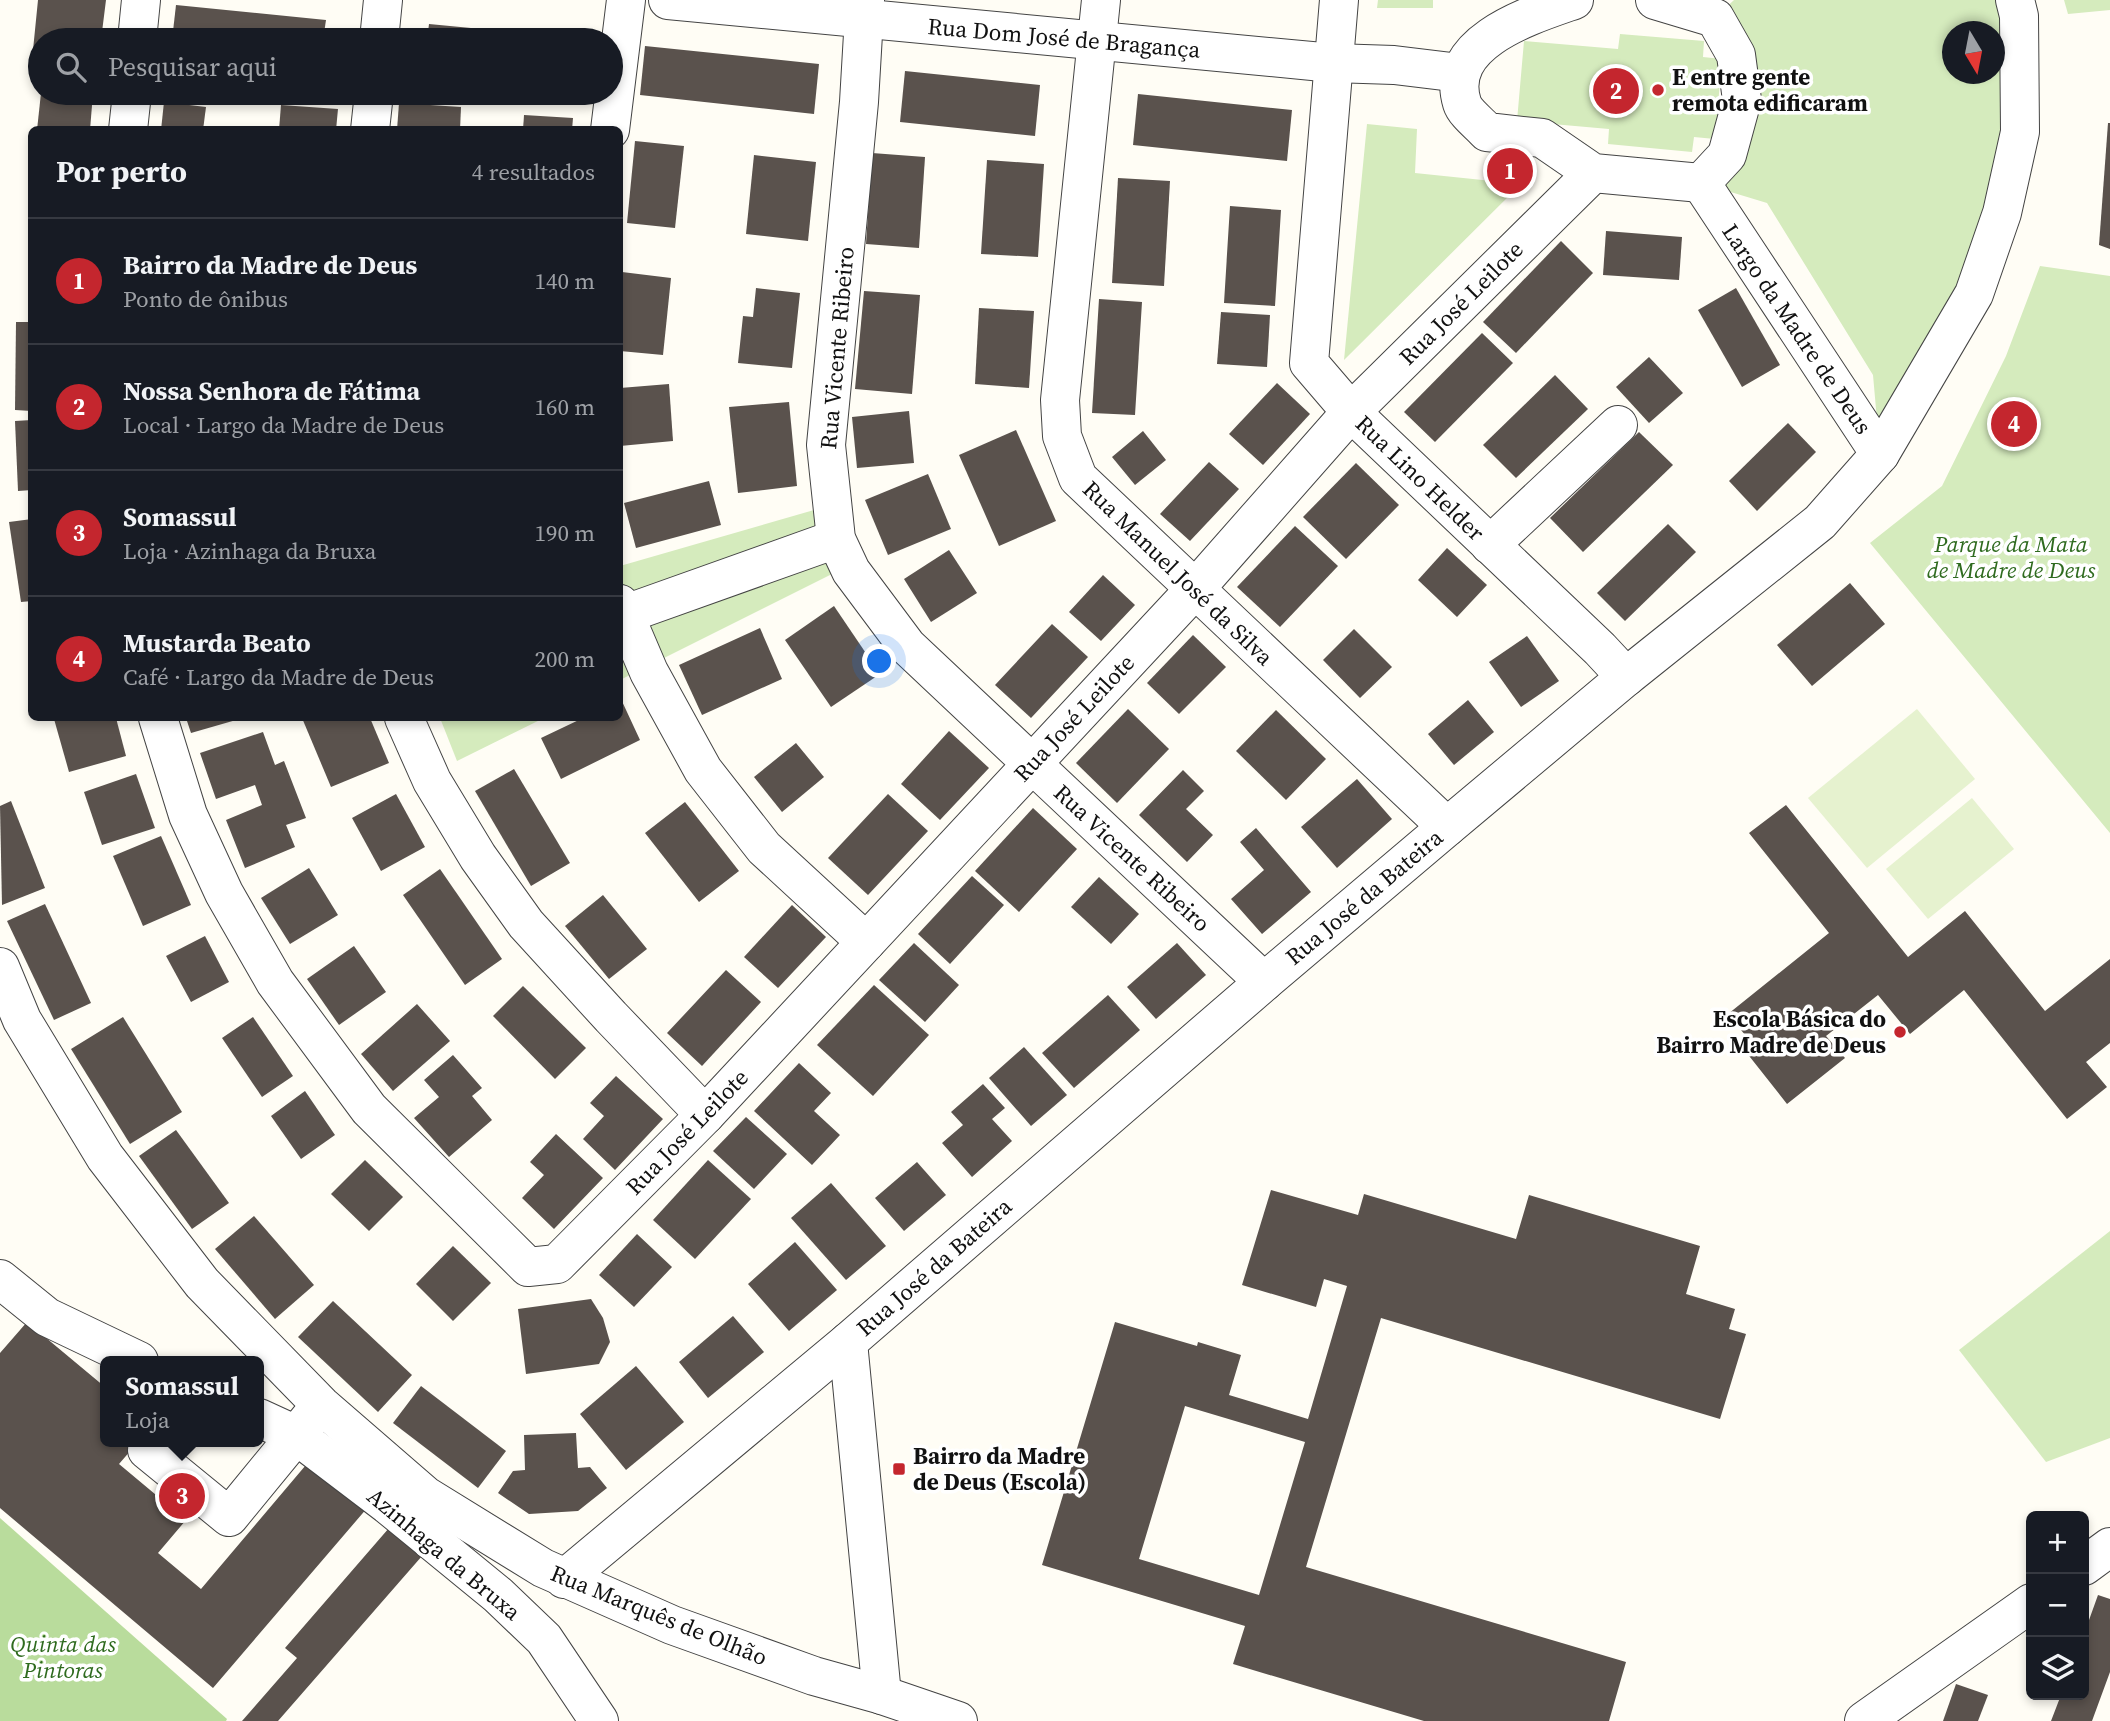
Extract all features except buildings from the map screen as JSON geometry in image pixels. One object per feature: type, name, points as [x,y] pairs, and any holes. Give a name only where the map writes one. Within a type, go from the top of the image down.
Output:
[{"type":"street","points":[[138,28],[141,0]]},
{"type":"street","points":[[380,28],[383,0]]},
{"type":"street","points":[[623,28],[626,0]]},
{"type":"street","name":"Rua Dom José de Bragança","points":[[668,0],[864,9],[1097,41],[1333,63],[1394,65],[1460,73]]},
{"type":"street","name":"Rua Manuel José da Silva","points":[[1101,0],[1060,400],[1062,436],[1079,478],[1447,827]]},
{"type":"street","points":[[1339,0],[1309,363],[1351,412]]},
{"type":"street","points":[[1574,0],[1521,18],[1479,44],[1460,73],[1462,105],[1487,132],[1542,138],[1593,173],[1701,183],[1727,155],[1742,100],[1736,55],[1725,9],[1655,0]]},
{"type":"street","name":"Largo da Madre de Deus","points":[[1701,183],[1880,454],[1974,294],[2001,213],[2020,132],[2019,16],[2015,0]]},
{"type":"street","name":"Rua Vicente Ribeiro","points":[[864,9],[859,102],[826,445],[836,539],[851,571],[907,646],[1264,982]]},
{"type":"street","points":[[128,126],[131,105]]},
{"type":"street","points":[[370,126],[373,105]]},
{"type":"street","points":[[610,126],[613,105]]},
{"type":"street","name":"Rua José Leilote","points":[[159,721],[188,815],[224,893],[275,982],[369,1109],[528,1267],[557,1264],[705,1115],[1195,589],[1351,412],[1593,173]]},
{"type":"street","name":"Rua Lino Helder","points":[[1351,412],[1626,677]]},
{"type":"street","name":"Rua Lino Helder","points":[[1490,545],[1618,425]]},
{"type":"street","name":"Rua José da Bateira","points":[[564,1579],[848,1342],[1447,827],[1626,677],[1820,522],[1880,454]]},
{"type":"street","points":[[623,611],[836,539]]},
{"type":"street","points":[[623,618],[703,770],[764,848],[866,942]]},
{"type":"street","points":[[405,721],[432,781],[478,857],[526,925],[705,1115]]},
{"type":"street","name":"Rua Marquês de Olhão","points":[[0,967],[22,1020],[105,1157],[202,1283],[321,1405],[426,1496],[564,1579],[685,1630],[814,1676],[882,1695],[958,1721]]},
{"type":"street","points":[[0,1279],[47,1317],[129,1356]]},
{"type":"street","name":"Rua José da Bateira","points":[[848,1342],[882,1695]]},
{"type":"street","points":[[147,1450],[229,1517],[321,1405]]},
{"type":"street","name":"Azinhaga da Bruxa","points":[[264,1420],[296,1435],[388,1505],[498,1595],[544,1639],[599,1721]]},
{"type":"street","points":[[2089,1562],[2110,1547]]},
{"type":"street","points":[[1864,1721],[2026,1607]]},
{"type":"green space","points":[[1378,0],[1433,0],[1433,8],[1377,8]]},
{"type":"green space","points":[[1734,0],[2015,0],[2020,132],[1974,294],[1880,454],[1873,375],[1767,203],[1701,183],[1742,100],[1715,18]]},
{"type":"green space","points":[[2064,0],[2110,0],[2110,10],[2068,14]]},
{"type":"green space","points":[[1620,34],[1704,41],[1703,57],[1722,59],[1715,139],[1694,137],[1692,152],[1608,144],[1609,129],[1517,121],[1524,41],[1618,49]]},
{"type":"green space","points":[[1367,124],[1417,129],[1415,173],[1521,184],[1344,360]]},
{"type":"green space","name":"Parque da Mata de Madre de Deus","points":[[2040,266],[2110,276],[2110,833],[1870,543],[1942,486],[2006,356]]},
{"type":"green space","points":[[814,510],[834,573],[623,678],[623,565]]},
{"type":"green space","points":[[1917,709],[1975,779],[1867,868],[1808,798]]},
{"type":"green space","points":[[441,721],[538,721],[457,761]]},
{"type":"green space","points":[[1972,798],[2014,849],[1928,919],[1886,869]]},
{"type":"green space","points":[[2110,1231],[2110,1438],[2046,1462],[1959,1350]]},
{"type":"green space","name":"Quinta das Pintoras","points":[[0,1518],[227,1719],[226,1721],[0,1721]]},
{"type":"place","name":"E entre gente remota edificaram","points":[[1658,90]]},
{"type":"place","name":"Nossa Senhora de Fátima","points":[[1616,91]]},
{"type":"place","name":"Bairro da Madre de Deus","points":[[1510,171]]},
{"type":"place","name":"Mustarda Beato","points":[[2014,424]]},
{"type":"place","name":"Escola Básica do Bairro Madre de Deus","points":[[1900,1032]]},
{"type":"place","name":"Bairro da Madre de Deus (Escola)","points":[[899,1469]]},
{"type":"place","name":"Somassul","points":[[182,1496]]}]
